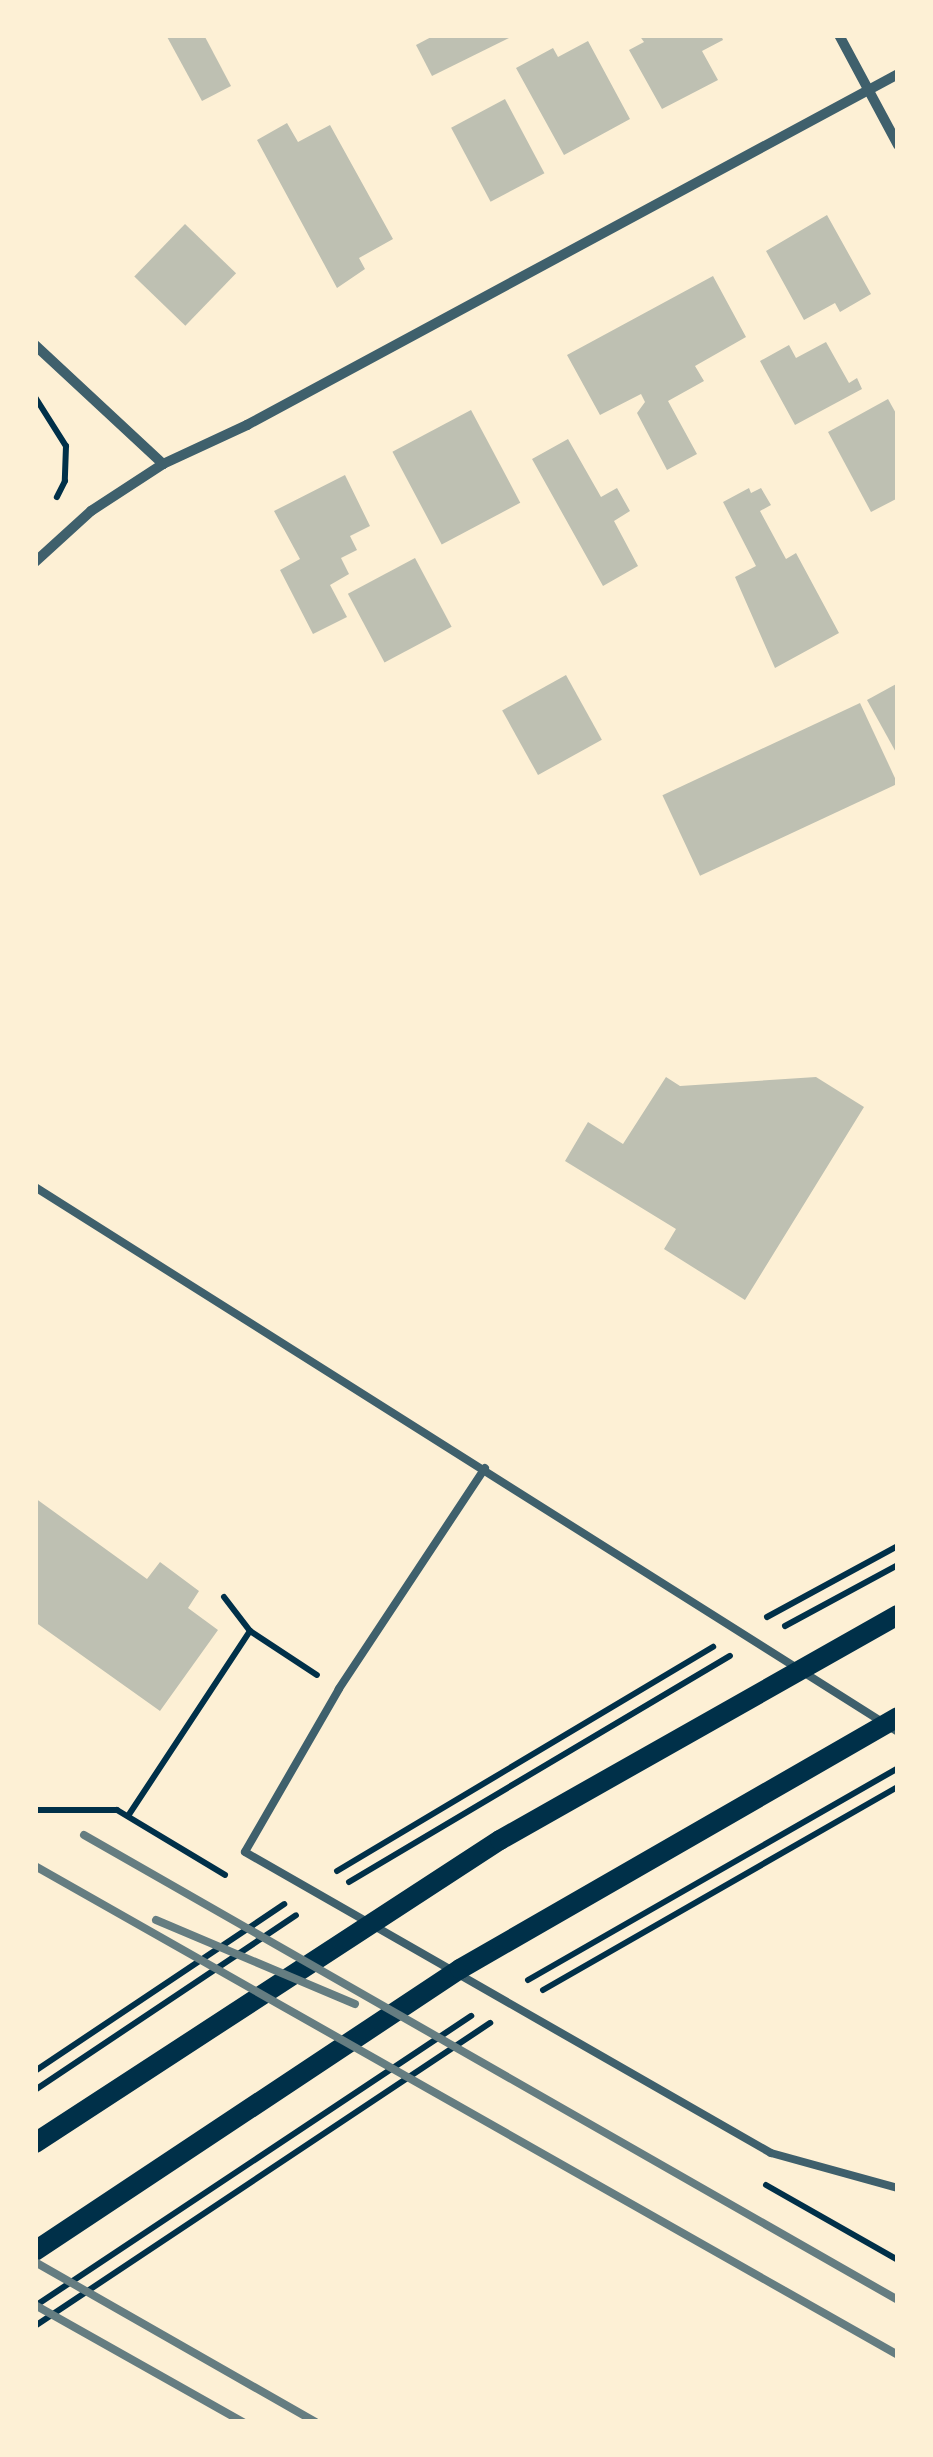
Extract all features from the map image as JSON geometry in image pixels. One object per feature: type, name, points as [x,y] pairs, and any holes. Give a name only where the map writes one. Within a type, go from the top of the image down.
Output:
[{"type":"main road","points":[[35,2143],[500,1840],[898,1615]]},
{"type":"main road","points":[[35,2251],[460,1969],[898,1716]]},
{"type":"street","points":[[838,35],[898,145]]},
{"type":"street","points":[[35,562],[91,511],[163,464],[898,74]]},
{"type":"street","points":[[35,345],[163,464]]},
{"type":"lane","points":[[35,1187],[898,1732]]},
{"type":"lane","points":[[485,1468],[339,1690],[244,1852],[771,2153],[898,2188]]},
{"type":"path","points":[[35,397],[66,446],[65,481],[51,504]]},
{"type":"path","points":[[756,1624],[898,1546]]},
{"type":"path","points":[[224,1597],[250,1631],[339,1690]]},
{"type":"path","points":[[128,1816],[250,1631]]},
{"type":"path","points":[[327,1877],[722,1642]]},
{"type":"path","points":[[525,1983],[898,1768]]},
{"type":"path","points":[[532,1997],[898,1787]]},
{"type":"path","points":[[35,2071],[298,1895]]},
{"type":"path","points":[[35,2306],[474,2014]]},
{"type":"path","points":[[35,2326],[498,2018]]},
{"type":"building","points":[[166,35],[204,35],[231,86],[202,101]]},
{"type":"building","points":[[435,35],[515,35],[432,76],[416,45]]},
{"type":"building","points":[[639,35],[721,35],[723,40],[702,51],[718,80],[662,109],[629,50],[644,42]]},
{"type":"building","points":[[588,41],[630,119],[564,155],[516,68],[553,48],[558,57]]},
{"type":"building","points":[[505,99],[544,173],[491,202],[451,128]]},
{"type":"building","points":[[287,123],[298,142],[330,125],[393,239],[359,258],[365,269],[337,288],[257,140]]},
{"type":"building","points":[[827,215],[871,294],[840,312],[835,303],[804,320],[766,251]]},
{"type":"building","points":[[185,224],[236,273],[185,326],[134,277]]},
{"type":"building","points":[[713,276],[746,337],[695,366],[704,381],[668,401],[697,454],[667,470],[637,413],[645,402],[641,394],[600,415],[567,355]]},
{"type":"building","points":[[826,342],[849,383],[857,378],[862,389],[795,425],[760,361],[789,345],[796,358]]},
{"type":"building","points":[[888,399],[898,417],[898,498],[871,512],[828,432]]},
{"type":"building","points":[[471,410],[520,503],[442,544],[392,452]]},
{"type":"building","points":[[568,439],[601,497],[617,488],[630,511],[614,521],[638,566],[603,586],[532,459]]},
{"type":"building","points":[[345,475],[370,526],[350,536],[357,550],[341,558],[349,574],[330,585],[347,617],[313,634],[280,570],[300,559],[274,511]]},
{"type":"building","points":[[749,488],[751,493],[761,488],[771,505],[760,511],[786,559],[796,553],[839,633],[775,668],[735,577],[756,566],[723,502]]},
{"type":"building","points":[[415,558],[452,627],[385,663],[348,594]]},
{"type":"building","points":[[566,675],[602,740],[538,775],[502,710]]},
{"type":"building","points":[[898,683],[898,756],[867,700]]},
{"type":"building","points":[[860,703],[898,784],[700,876],[662,795]]},
{"type":"building","points":[[666,1077],[680,1086],[816,1077],[864,1107],[745,1300],[664,1249],[676,1229],[565,1161],[588,1122],[623,1144]]},
{"type":"building","points":[[35,1498],[147,1579],[160,1562],[199,1591],[188,1608],[218,1630],[160,1711],[35,1622]]},
{"type":"railway","points":[[84,1835],[898,2300]]},
{"type":"railway","points":[[35,1866],[898,2355]]},
{"type":"railway","points":[[156,1920],[355,2004]]},
{"type":"railway","points":[[35,2262],[316,2422]]},
{"type":"railway","points":[[35,2305],[243,2422]]}]
